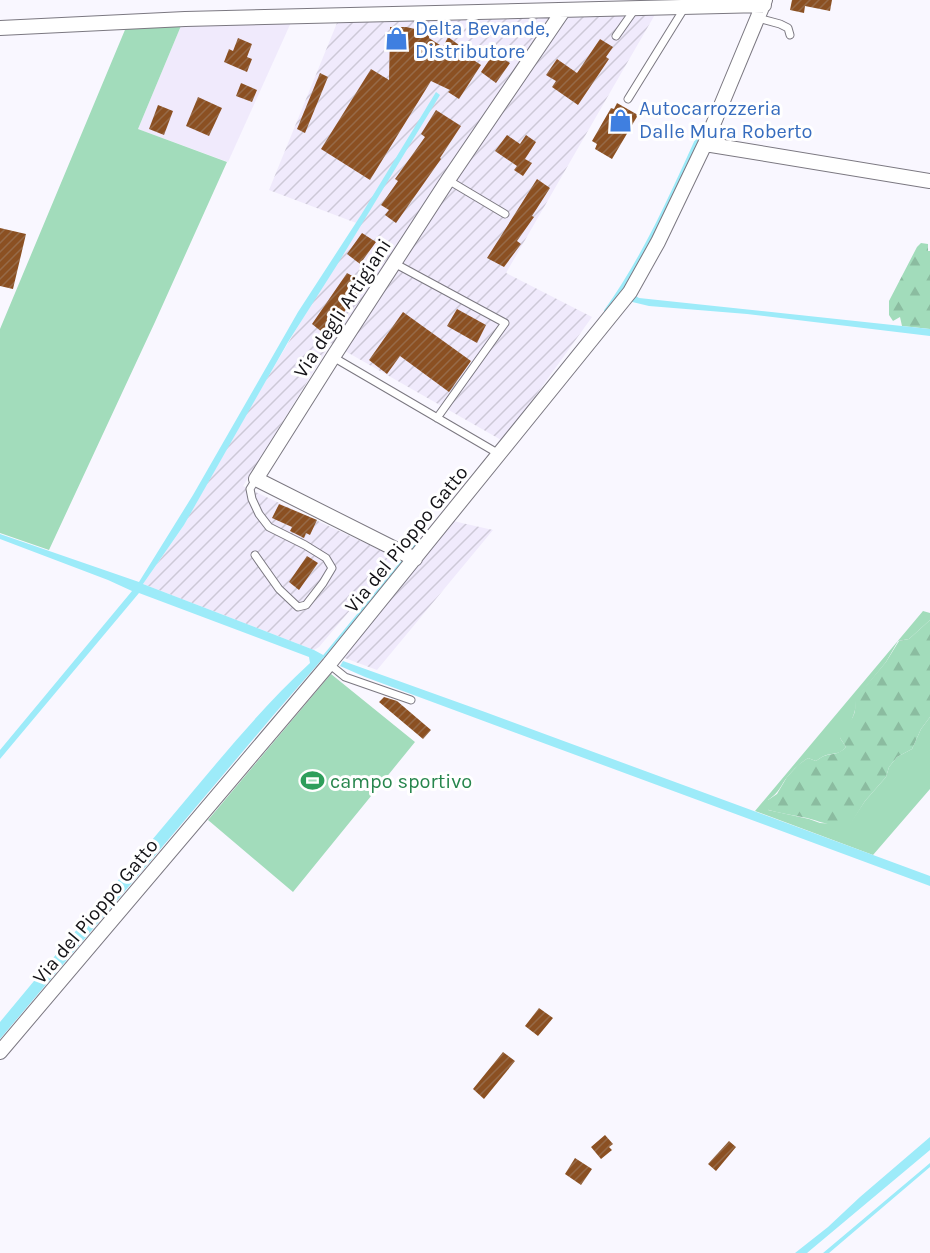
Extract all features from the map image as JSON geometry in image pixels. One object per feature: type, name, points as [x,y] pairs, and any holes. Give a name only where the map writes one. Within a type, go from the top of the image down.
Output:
[{"type":"street","points":[[0,28],[185,19],[685,7],[762,8]]},
{"type":"street","name":"Via del Pioppo Gatto","points":[[0,1052],[329,664],[630,292],[658,242],[705,144],[762,8]]},
{"type":"street","name":"Via degli Artigiani","points":[[256,479],[448,180],[563,11]]},
{"type":"street","points":[[705,144],[930,181]]},
{"type":"street","points":[[256,479],[415,559]]},
{"type":"lane","points":[[628,99],[685,7]]},
{"type":"lane","points":[[762,8],[788,28],[790,35]]},
{"type":"lane","points":[[616,36],[636,9]]},
{"type":"lane","points":[[448,180],[505,214]]},
{"type":"lane","points":[[394,263],[505,323],[437,418]]},
{"type":"lane","points":[[333,357],[499,455]]},
{"type":"lane","points":[[255,555],[279,589],[298,607],[306,605],[332,568],[327,558],[269,526],[259,514],[252,499],[250,489],[256,479]]},
{"type":"lane","points":[[329,664],[345,677],[411,700]]},
{"type":"shaded area","points":[[657,11],[506,273],[592,317],[503,441],[331,343],[243,486],[395,557],[319,647],[314,650],[143,584],[182,528],[259,392],[359,224],[269,190],[339,18]]},
{"type":"shaded area","points":[[293,18],[228,162],[138,129],[183,21]]},
{"type":"shaded area","points":[[453,521],[493,530],[377,670],[342,657]]},
{"type":"green space","points":[[183,21],[138,129],[227,162],[49,550],[0,533],[0,329],[127,25]]},
{"type":"green space","points":[[921,243],[928,244],[928,251],[930,251],[930,329],[902,326],[900,317],[893,321],[889,315],[889,301]]},
{"type":"green space","points":[[923,611],[930,613],[930,620],[909,639],[898,641],[886,662],[856,699],[852,720],[840,738],[846,747],[841,752],[824,756],[816,761],[808,758],[802,762],[768,800],[768,810],[820,823],[849,825],[865,801],[886,777],[889,767],[897,757],[912,749],[921,729],[930,717],[930,789],[873,855],[755,811]]},
{"type":"green space","points":[[930,620],[930,717],[921,729],[912,749],[897,757],[889,767],[886,777],[865,801],[850,825],[833,825],[765,809],[768,800],[777,794],[787,777],[798,765],[808,758],[816,761],[824,756],[838,753],[846,747],[840,738],[841,729],[853,716],[855,699],[886,662],[899,641],[909,639]]},
{"type":"green space","name":"campo sportivo","points":[[331,674],[415,742],[293,892],[208,820]]},
{"type":"water","points":[[436,92],[440,95],[288,342],[184,525],[143,584],[325,656],[0,1039],[0,1022],[239,737],[310,663],[309,657],[139,593],[0,759],[0,750],[132,591],[0,539],[0,534],[139,582],[193,495],[298,312],[361,215]]},
{"type":"water","points":[[630,292],[639,298],[930,329],[930,336],[747,314],[649,306],[624,300]]},
{"type":"water","points":[[343,661],[930,876],[930,886],[365,677],[340,666]]},
{"type":"water","points":[[930,1137],[930,1150],[807,1253],[795,1253],[828,1227]]},
{"type":"water","points":[[930,1163],[930,1167],[829,1253],[823,1253]]},
{"type":"building","points":[[792,0],[832,0],[830,11],[805,6],[804,13],[790,10]]},
{"type":"building","points":[[390,27],[406,27],[429,32],[429,38],[443,47],[448,37],[459,45],[457,49],[481,65],[459,99],[448,92],[450,90],[431,81],[370,180],[321,149],[371,69],[389,80]]},
{"type":"building","points":[[238,38],[252,44],[247,57],[252,59],[247,72],[224,62],[229,49],[233,51]]},
{"type":"building","points":[[600,39],[613,47],[606,57],[609,59],[578,105],[552,87],[556,81],[546,75],[557,59],[577,73]]},
{"type":"building","points":[[494,53],[510,63],[496,83],[481,72]]},
{"type":"building","points":[[320,73],[328,77],[305,133],[297,129]]},
{"type":"building","points":[[241,83],[257,90],[252,102],[236,96]]},
{"type":"building","points":[[198,97],[222,108],[209,136],[186,126]]},
{"type":"building","points":[[617,103],[638,115],[612,159],[595,149],[597,144],[592,141],[611,108],[614,109]]},
{"type":"building","points":[[158,105],[173,111],[164,135],[149,129]]},
{"type":"building","points":[[436,110],[461,126],[396,223],[385,215],[389,210],[381,205],[398,181],[395,179],[425,137],[421,134]]},
{"type":"building","points":[[507,135],[520,144],[526,135],[536,142],[525,159],[532,163],[523,176],[514,170],[517,166],[495,151]]},
{"type":"building","points":[[537,179],[550,188],[517,241],[521,244],[504,267],[487,258]]},
{"type":"building","points":[[0,228],[26,234],[13,289],[0,286]]},
{"type":"building","points":[[362,233],[376,242],[360,264],[347,254]]},
{"type":"building","points":[[347,273],[365,283],[327,336],[312,324]]},
{"type":"building","points":[[457,309],[486,325],[477,343],[447,326]]},
{"type":"building","points":[[403,312],[471,361],[449,392],[400,356],[387,374],[369,360]]},
{"type":"building","points":[[279,504],[317,520],[310,535],[306,533],[304,538],[290,531],[292,527],[272,518]]},
{"type":"building","points":[[307,556],[318,563],[299,590],[289,582]]},
{"type":"building","points":[[384,697],[397,701],[431,730],[423,739],[379,702]]},
{"type":"building","points":[[539,1008],[553,1018],[538,1036],[525,1026]]},
{"type":"building","points":[[503,1052],[515,1061],[484,1099],[473,1089]]},
{"type":"building","points":[[605,1135],[613,1144],[609,1147],[612,1150],[601,1159],[591,1147]]},
{"type":"building","points":[[729,1141],[736,1147],[716,1171],[708,1164]]},
{"type":"building","points":[[575,1158],[592,1169],[581,1185],[565,1174]]},
{"type":"waterway","points":[[606,311],[644,249],[697,140]]},
{"type":"waterway","points":[[325,656],[420,541]]},
{"type":"place","name":"Delta Bevande, Distributore","points":[[397,39]]},
{"type":"place","name":"Autocarrozzeria Dalle Mura Roberto","points":[[621,120]]},
{"type":"place","name":"campo sportivo","points":[[312,781]]}]
